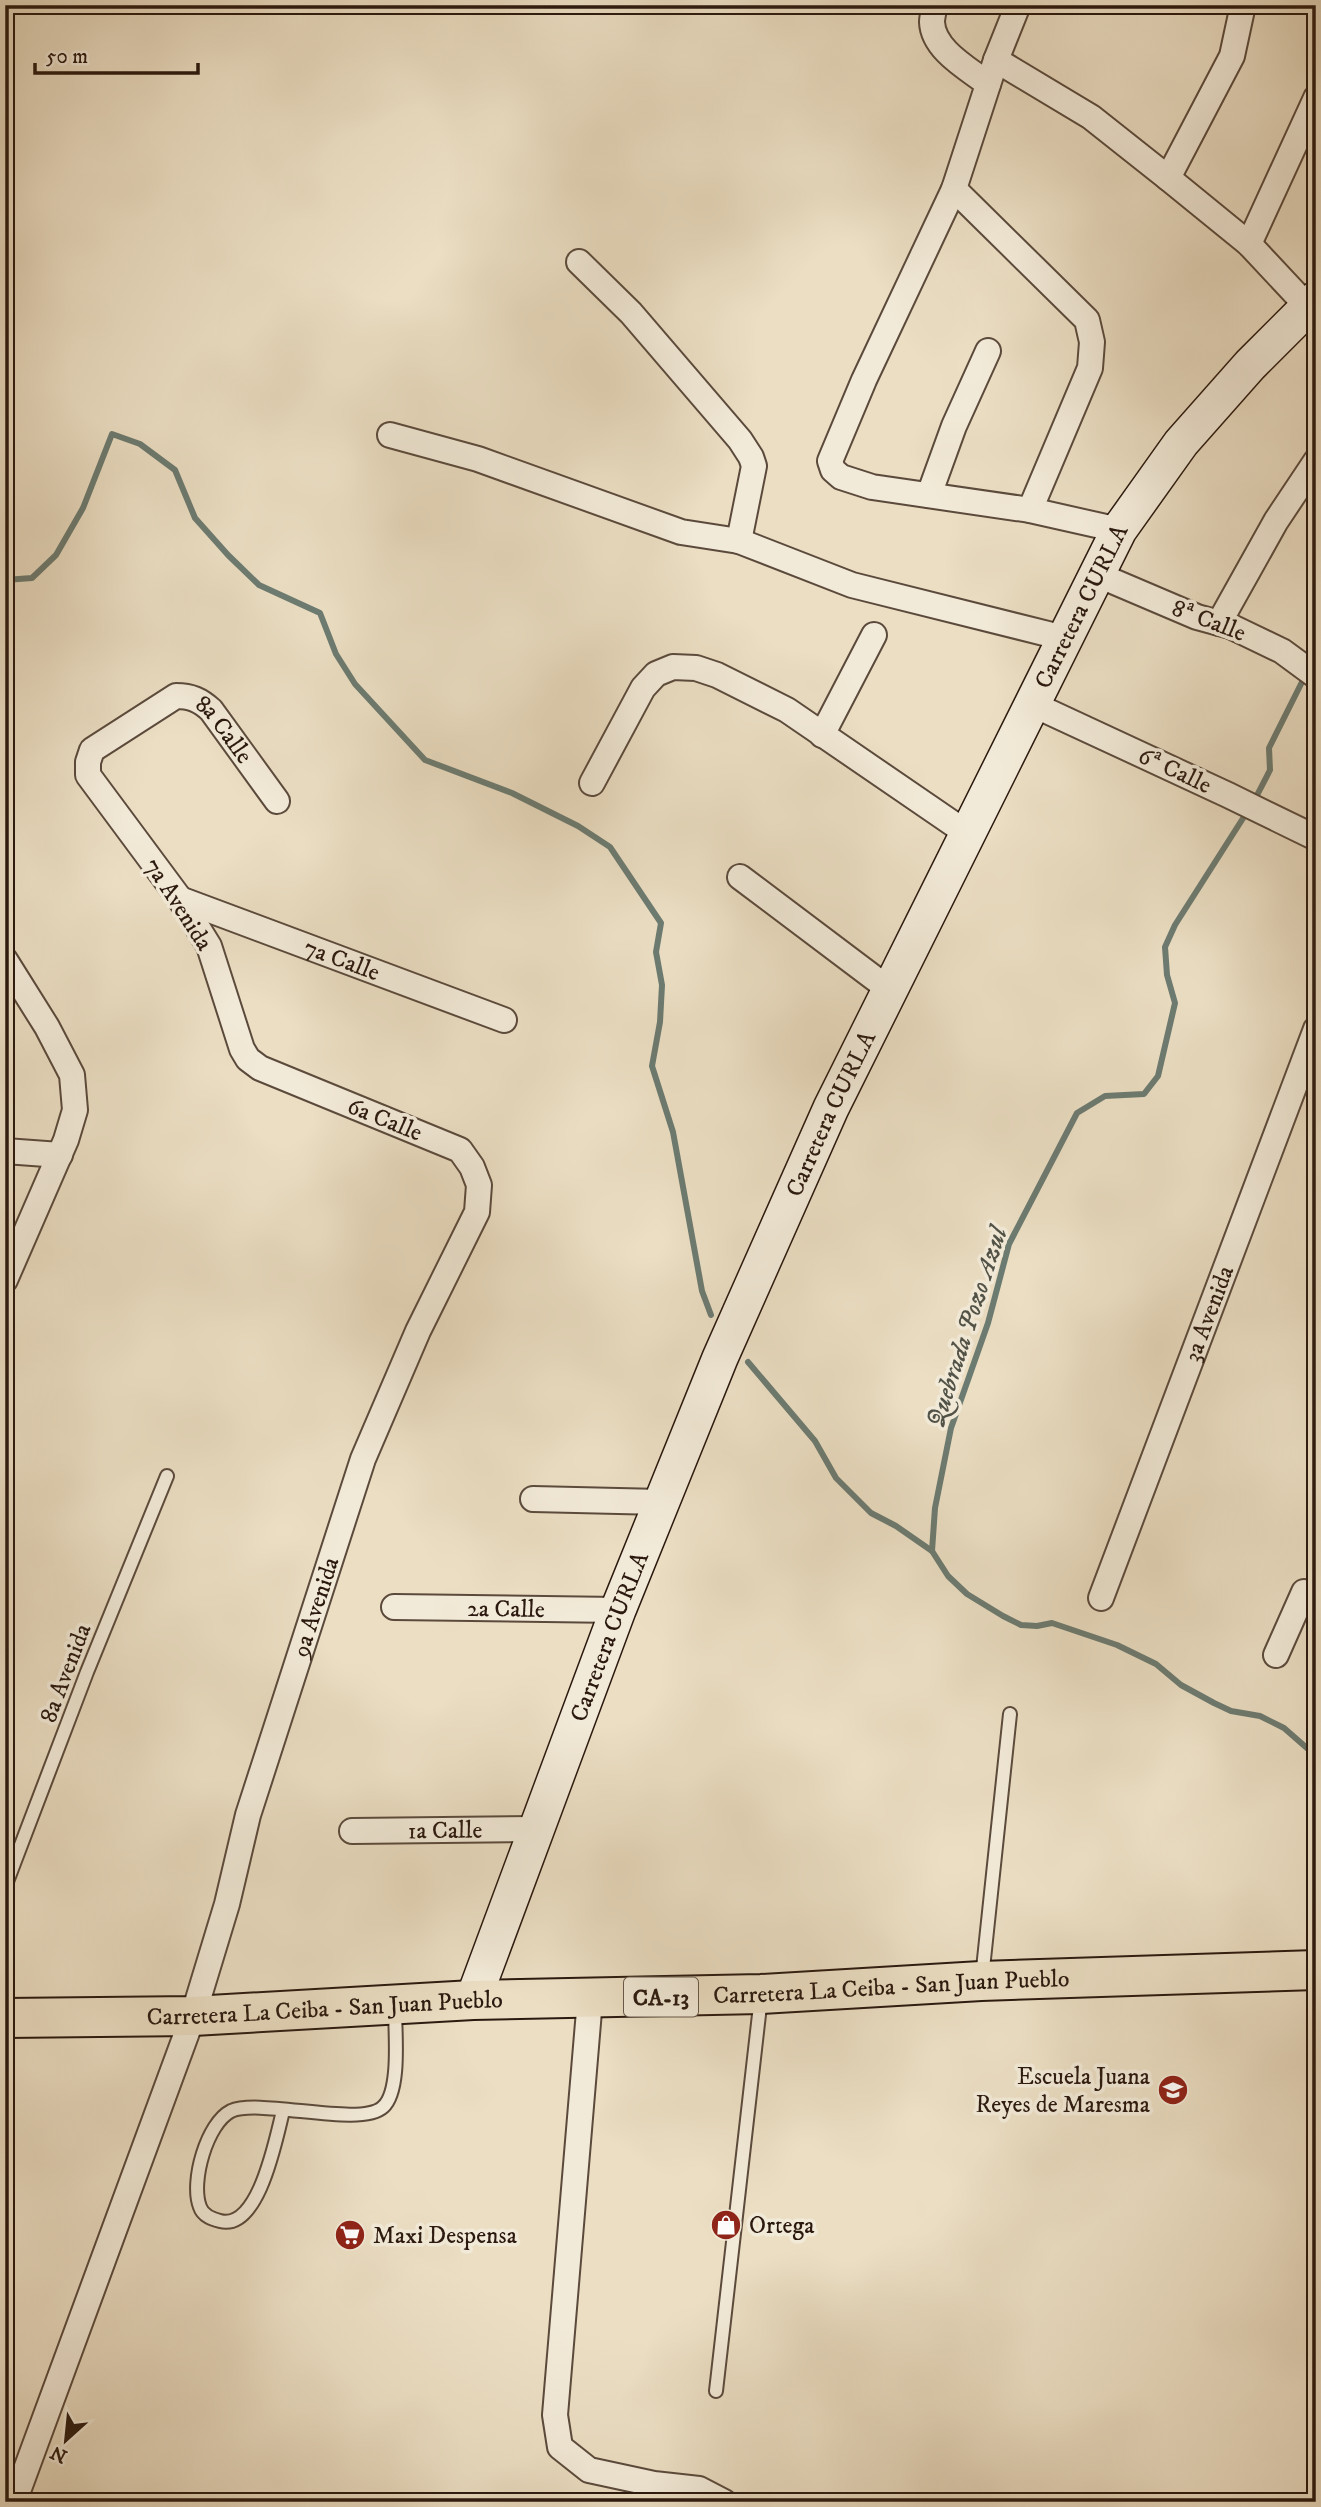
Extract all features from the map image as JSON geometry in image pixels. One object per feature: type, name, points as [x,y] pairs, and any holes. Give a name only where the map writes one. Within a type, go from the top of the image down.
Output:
[{"type":"main road","name":"Carretera CURLA","points":[[473,2000],[661,1502],[720,1358],[825,1120],[1119,530],[1181,443],[1250,365],[1311,302]]},
{"type":"main road","name":"Carretera La Ceiba - San Juan Pueblo","points":[[5,2018],[193,2016],[473,2000],[761,1994],[981,1981],[1316,1970]]},
{"type":"street","points":[[935,5],[932,22],[936,38],[947,52],[988,84]]},
{"type":"street","points":[[1018,5],[996,60],[954,189],[864,380],[831,461],[833,470],[841,477],[872,487],[1030,510],[1119,530]]},
{"type":"street","points":[[1168,178],[1232,56],[1243,5]]},
{"type":"street","points":[[996,60],[1091,117],[1249,244],[1311,302]]},
{"type":"street","points":[[1249,244],[1316,98]]},
{"type":"street","points":[[954,189],[1087,320],[1093,342],[1090,368],[1030,510]]},
{"type":"street","points":[[579,262],[631,313],[740,440],[751,457],[754,467],[739,541]]},
{"type":"street","points":[[929,495],[954,426],[988,351]]},
{"type":"street","points":[[390,435],[478,459],[681,532],[739,541],[852,585],[1064,638]]},
{"type":"street","points":[[1220,624],[1276,521],[1316,461]]},
{"type":"street","name":"8ª Calle","points":[[1096,574],[1196,617],[1230,626],[1282,652],[1308,670]]},
{"type":"street","points":[[822,735],[874,635]]},
{"type":"street","points":[[592,783],[643,688],[656,674],[673,667],[696,668],[718,675],[787,710],[968,834]]},
{"type":"street","name":"8a Calle","points":[[88,762],[92,750],[176,696],[187,696],[200,700],[211,710],[277,801]]},
{"type":"street","name":"6ª Calle","points":[[1032,704],[1316,838]]},
{"type":"street","name":"7a Avenida","points":[[88,762],[88,775],[180,898],[209,946],[242,1049],[248,1059]]},
{"type":"street","points":[[740,877],[890,990]]},
{"type":"street","name":"7a Calle","points":[[180,898],[504,1020]]},
{"type":"street","points":[[5,960],[47,1027],[72,1076],[75,1110],[60,1155],[5,1280]]},
{"type":"street","name":"3a Avenida","points":[[1101,1598],[1316,1028]]},
{"type":"street","name":"6a Calle","points":[[248,1059],[260,1068],[460,1150],[472,1167],[479,1185],[477,1212]]},
{"type":"street","points":[[5,1151],[60,1155]]},
{"type":"street","name":"9a Avenida","points":[[14,2502],[193,2016],[228,1904],[248,1815],[363,1459],[418,1331],[477,1212]]},
{"type":"street","points":[[533,1499],[661,1502]]},
{"type":"street","points":[[1276,1655],[1304,1592],[1316,1597]]},
{"type":"street","name":"2a Calle","points":[[394,1607],[618,1610]]},
{"type":"street","name":"1a Calle","points":[[352,1831],[536,1829]]},
{"type":"street","points":[[590,1999],[555,2414],[560,2446],[589,2470],[654,2484],[699,2489],[724,2502]]},
{"type":"lane","name":"8a Avenida","points":[[5,1888],[87,1672],[167,1476]]},
{"type":"lane","points":[[981,1981],[1010,1714]]},
{"type":"lane","points":[[716,2391],[761,1994]]},
{"type":"lane","points":[[283,2111],[259,2193],[247,2212],[239,2219],[226,2222],[209,2218],[200,2208],[197,2188],[200,2167],[217,2121],[233,2110],[251,2108],[322,2114],[370,2113],[383,2108],[390,2097],[396,2063],[395,2005]]},
{"type":"waterway","points":[[5,580],[32,578],[56,555],[83,508],[112,434],[140,444],[175,470],[195,518],[259,585],[320,613],[336,654],[355,684],[425,760],[512,793],[578,826],[610,847],[661,923],[656,952],[662,985],[660,1022],[652,1066],[673,1132],[702,1291],[711,1315]]},
{"type":"waterway","name":"Quebrada Pozo Azul","points":[[1253,803],[1270,770],[1269,748],[1305,676]]},
{"type":"waterway","name":"Quebrada Pozo Azul","points":[[1247,812],[1175,925],[1165,947],[1167,975],[1175,1003],[1158,1076],[1144,1094],[1105,1096],[1077,1113],[1009,1244],[988,1323],[951,1428],[935,1508],[932,1551],[948,1576],[967,1594],[1003,1616],[1021,1625],[1052,1623],[1117,1645],[1156,1664],[1181,1685],[1214,1703],[1231,1711],[1260,1716],[1284,1728],[1308,1749],[1316,1752]]},
{"type":"waterway","points":[[748,1362],[815,1441],[836,1478],[871,1513],[896,1526],[932,1551]]},
{"type":"place","name":"Escuela Juana Reyes de Maresma","points":[[1173,2090]]},
{"type":"place","name":"Ortega","points":[[726,2225]]},
{"type":"place","name":"Maxi Despensa","points":[[350,2235]]}]
